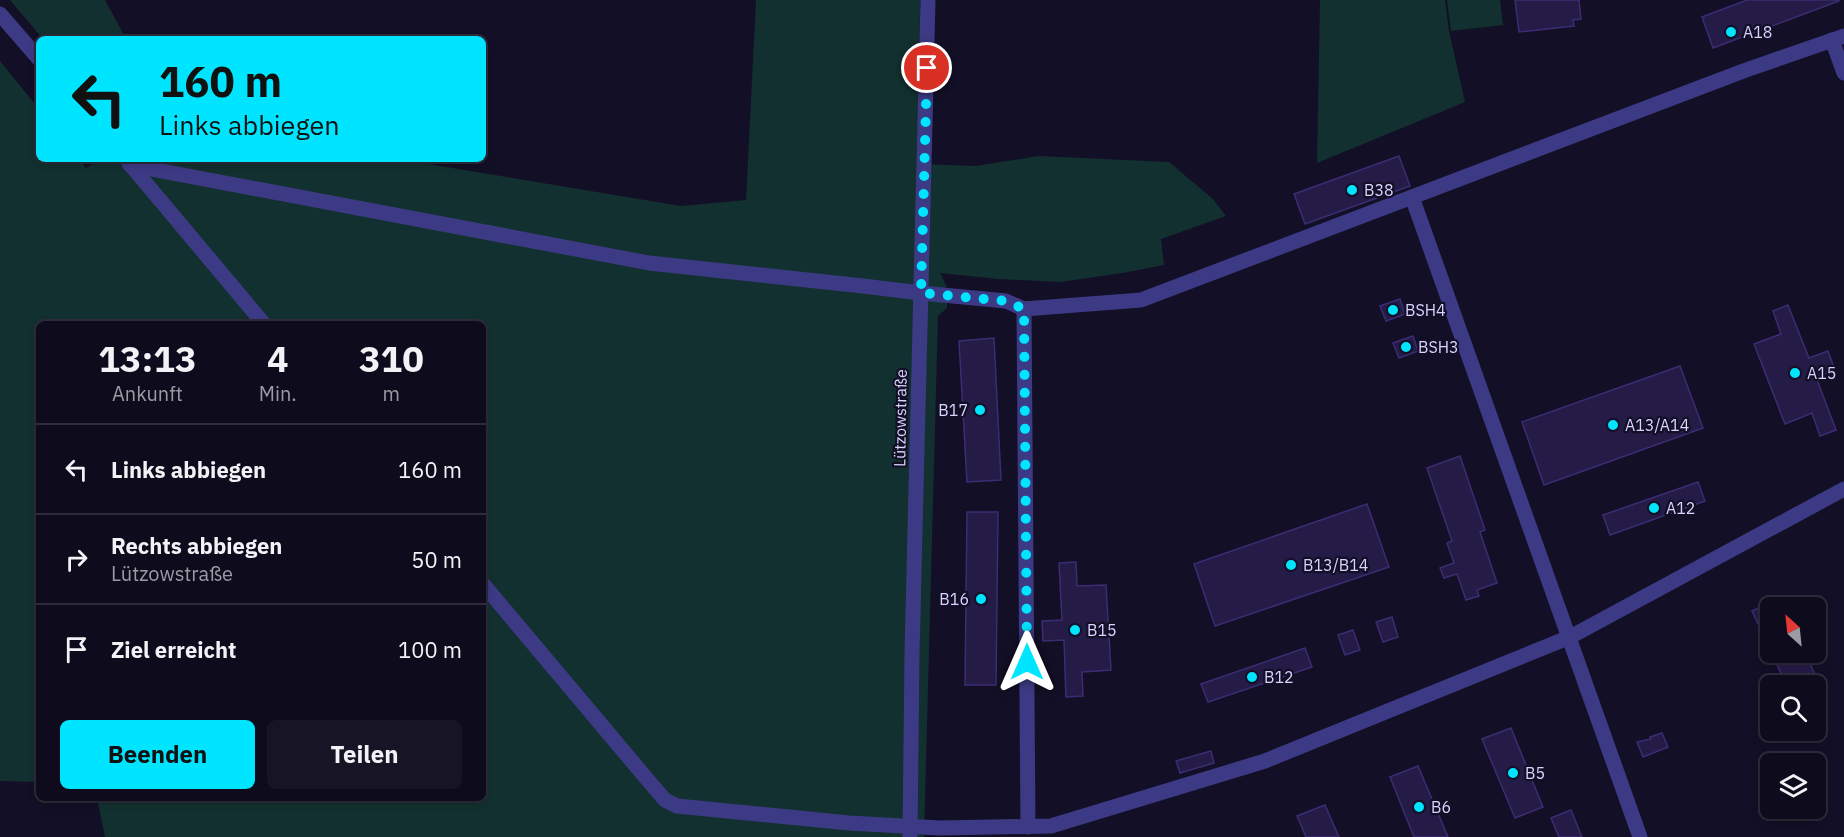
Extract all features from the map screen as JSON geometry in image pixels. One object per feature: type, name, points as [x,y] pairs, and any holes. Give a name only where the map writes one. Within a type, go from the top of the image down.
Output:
[{"type":"street","name":"Lützowstraße","points":[[910,832],[912,654],[928,0]]},
{"type":"street","points":[[0,14],[36,56]]},
{"type":"street","points":[[128,162],[649,263],[1006,301],[1024,309],[1141,300],[1746,70],[1838,38],[1844,73]]},
{"type":"street","points":[[128,162],[261,321]]},
{"type":"street","points":[[1412,197],[1640,837]]},
{"type":"street","points":[[1024,309],[1028,827]]},
{"type":"street","points":[[486,588],[665,800],[676,806],[849,822],[910,832],[940,828],[1028,827],[1053,831],[1265,761],[1570,637],[1844,489]]},
{"type":"green space","points":[[10,0],[105,0],[124,36],[40,36]]},
{"type":"green space","points":[[756,0],[920,0],[919,164],[976,166],[1039,156],[1169,162],[1213,199],[1226,216],[1161,239],[1164,265],[1060,282],[940,273],[946,286],[947,308],[938,316],[924,837],[105,837],[98,801],[486,801],[486,321],[36,321],[36,782],[0,781],[0,61],[36,105],[36,162],[81,162],[86,168],[96,162],[416,162],[681,206],[746,200]]},
{"type":"green space","points":[[1320,0],[1445,0],[1449,31],[1465,102],[1317,163]]},
{"type":"green space","points":[[1447,0],[1500,0],[1503,25],[1451,31]]},
{"type":"building","points":[[1515,0],[1579,0],[1581,19],[1573,20],[1574,26],[1519,32]]},
{"type":"building","name":"A18","points":[[1747,0],[1839,1],[1713,48],[1702,17]]},
{"type":"building","name":"B38","points":[[1399,156],[1410,186],[1305,224],[1294,194]]},
{"type":"building","name":"BSH4","points":[[1400,299],[1405,314],[1386,321],[1380,306]]},
{"type":"building","name":"A15","points":[[1788,305],[1809,358],[1828,351],[1835,370],[1816,377],[1836,430],[1820,436],[1812,413],[1785,424],[1754,344],[1781,334],[1773,311]]},
{"type":"building","name":"BSH3","points":[[1413,336],[1418,351],[1399,358],[1393,343]]},
{"type":"building","name":"B17","points":[[994,338],[1001,480],[967,482],[959,341]]},
{"type":"building","name":"A13/A14","points":[[1680,366],[1703,428],[1544,485],[1522,422]]},
{"type":"building","points":[[1460,456],[1485,530],[1480,532],[1497,583],[1477,590],[1479,596],[1466,600],[1457,574],[1444,578],[1440,568],[1454,563],[1447,543],[1452,541],[1427,468]]},
{"type":"building","name":"A12","points":[[1698,482],[1705,501],[1610,535],[1603,515]]},
{"type":"building","name":"B13/B14","points":[[1367,504],[1389,567],[1215,626],[1194,564]]},
{"type":"building","name":"B16","points":[[967,512],[998,512],[996,685],[965,685]]},
{"type":"building","name":"B15","points":[[1076,562],[1077,586],[1106,585],[1111,670],[1082,672],[1083,696],[1066,697],[1064,640],[1043,641],[1042,621],[1062,620],[1059,563]]},
{"type":"building","points":[[1760,607],[1760,628],[1752,611]]},
{"type":"building","points":[[1392,617],[1398,637],[1383,642],[1376,622]]},
{"type":"building","points":[[1353,630],[1360,650],[1345,655],[1338,635]]},
{"type":"building","name":"B12","points":[[1305,648],[1312,667],[1208,702],[1201,684]]},
{"type":"building","points":[[1776,663],[1810,663],[1815,675],[1782,675]]},
{"type":"building","name":"B5","points":[[1511,728],[1543,807],[1515,818],[1482,739]]},
{"type":"building","points":[[1662,733],[1668,747],[1643,757],[1637,742],[1651,739],[1650,737]]},
{"type":"building","points":[[1211,751],[1214,763],[1180,773],[1176,761]]},
{"type":"building","name":"B6","points":[[1418,766],[1448,837],[1414,837],[1390,777]]},
{"type":"building","points":[[1325,805],[1339,837],[1306,837],[1297,816]]},
{"type":"building","points":[[1571,810],[1582,837],[1559,837],[1551,818]]},
{"type":"place","name":"A18","points":[[1731,32]]},
{"type":"place","name":"B38","points":[[1352,190]]},
{"type":"place","name":"BSH4","points":[[1393,310]]},
{"type":"place","name":"BSH3","points":[[1406,347]]},
{"type":"place","name":"A15","points":[[1795,373]]},
{"type":"place","name":"B17","points":[[980,410]]},
{"type":"place","name":"A13/A14","points":[[1613,425]]},
{"type":"place","name":"A12","points":[[1654,508]]},
{"type":"place","name":"B13/B14","points":[[1291,565]]},
{"type":"place","name":"B16","points":[[981,599]]},
{"type":"place","name":"B15","points":[[1075,630]]},
{"type":"place","name":"B12","points":[[1252,677]]},
{"type":"place","name":"B5","points":[[1513,773]]},
{"type":"place","name":"B6","points":[[1419,807]]},
{"type":"route","points":[[927,68],[921,293],[1006,301],[1024,309],[1027,662]]}]
